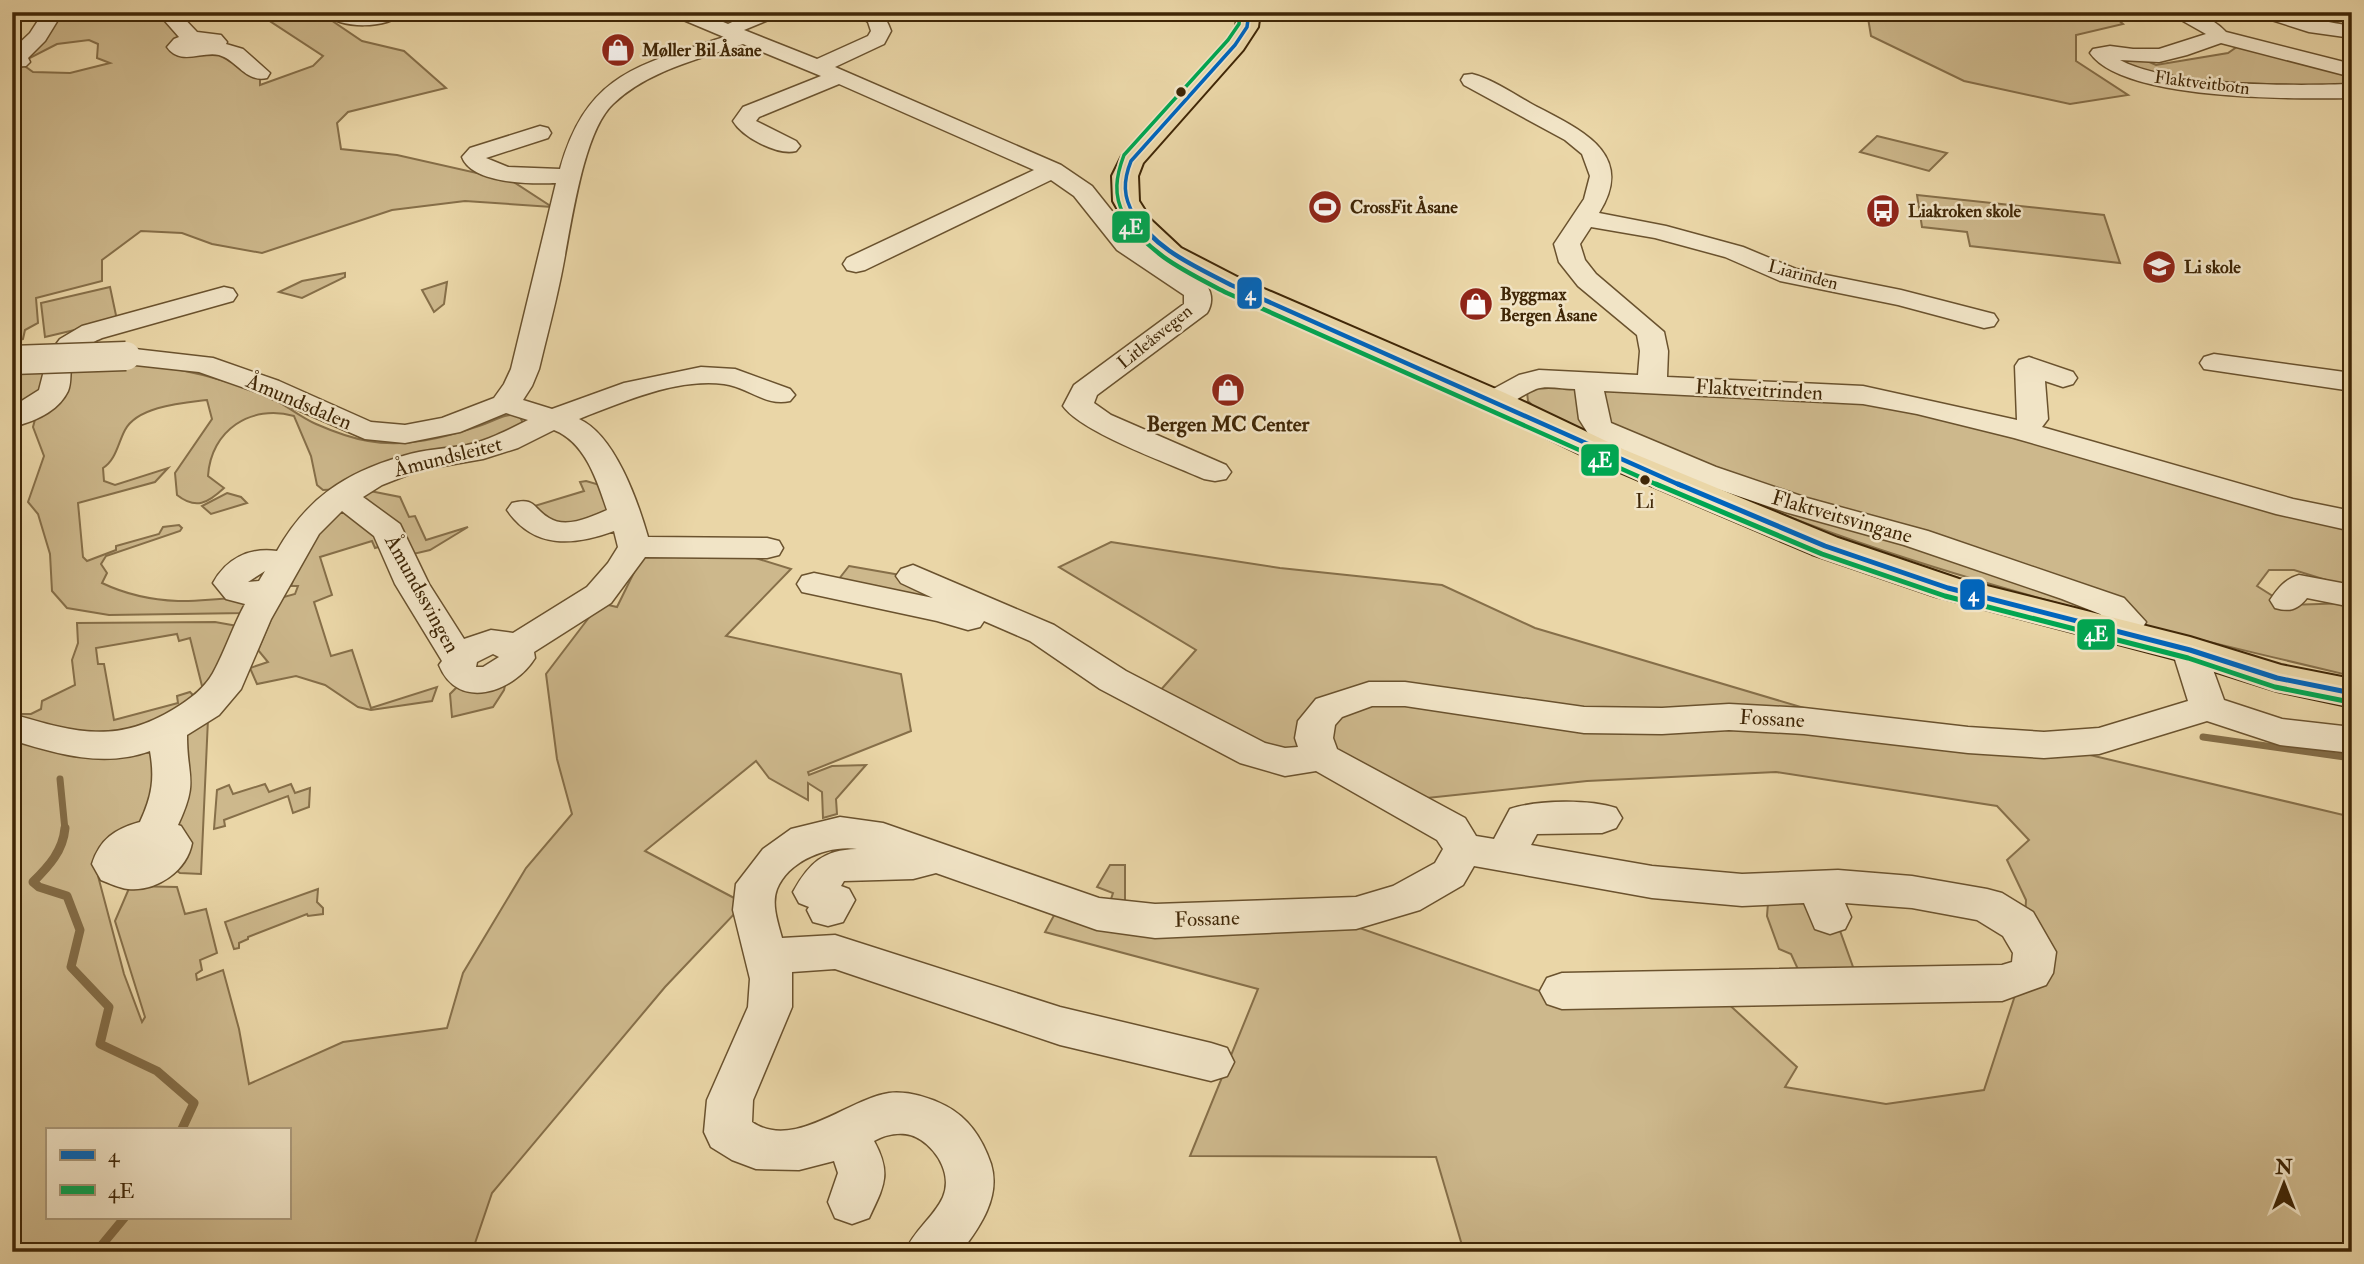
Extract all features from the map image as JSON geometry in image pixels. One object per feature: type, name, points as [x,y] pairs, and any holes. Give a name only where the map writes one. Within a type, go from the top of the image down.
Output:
[{"type":"main road","name":"Flaktveitsvingane","points":[[1249,12],[1247,27],[1226,57],[1131,161],[1125,176],[1126,201],[1140,225],[1171,254],[1231,285],[1494,400],[1614,457],[1825,546],[1948,588],[2190,650],[2277,678],[2352,693]]},
{"type":"street","points":[[19,62],[17,57],[38,37],[51,15],[48,12]]},
{"type":"street","points":[[167,12],[201,43],[236,52],[258,73]]},
{"type":"street","points":[[333,12],[345,19],[357,20],[394,12]]},
{"type":"street","name":"Litleåsvegen","points":[[681,12],[740,31]]},
{"type":"street","name":"Litleåsvegen","points":[[702,12],[828,72],[1053,170],[1083,191],[1126,245],[1198,292],[1197,307],[1084,391],[1078,406],[1100,421],[1215,472]]},
{"type":"street","points":[[504,404],[518,386],[525,369],[570,176],[584,130],[601,101],[635,78],[740,31],[771,12]]},
{"type":"street","points":[[788,146],[747,126],[744,121],[751,112],[828,72],[877,40],[881,31],[877,19],[864,12]]},
{"type":"street","points":[[2177,12],[2210,27],[2220,36],[2352,71]]},
{"type":"street","points":[[2266,12],[2309,26],[2352,32]]},
{"type":"street","points":[[2298,56],[2269,35],[2294,37],[2352,49]]},
{"type":"street","name":"Flaktveitbotn","points":[[2220,36],[2204,45],[2139,57],[2118,52],[2099,53],[2105,61],[2124,69],[2177,82],[2270,90],[2352,91]]},
{"type":"street","points":[[1472,80],[1573,135],[1592,151],[1602,176],[1596,199],[1567,244],[1572,262],[1609,299],[1650,332],[1654,351],[1652,385]]},
{"type":"street","points":[[540,133],[478,153],[474,157],[475,161],[501,173],[570,176]]},
{"type":"street","points":[[856,264],[1053,170]]},
{"type":"street","name":"Liarinden","points":[[1582,218],[1657,231],[1734,252],[1789,275],[1902,298],[1984,320]]},
{"type":"street","points":[[12,418],[34,408],[51,394],[56,382],[57,365],[66,349],[77,339],[92,332],[224,295]]},
{"type":"street","name":"Åmundsdalen","points":[[12,360],[126,356],[174,359],[227,371],[270,387],[365,430],[405,434],[449,426],[504,404]]},
{"type":"street","points":[[2214,363],[2352,383]]},
{"type":"street","points":[[2024,431],[2033,419],[2029,366],[2063,378]]},
{"type":"street","points":[[552,420],[577,408],[658,384],[716,374],[748,381],[780,395]]},
{"type":"street","name":"Flaktveitrinden","points":[[1494,400],[1529,381],[1863,395],[2024,431],[2287,507],[2352,522]]},
{"type":"street","name":"Flaktveitsvingane","points":[[1588,383],[1592,398],[1592,421],[1600,429],[1705,474],[1796,505],[1916,538],[2074,591],[2112,606],[2129,622]]},
{"type":"street","name":"Åmundsleitet","points":[[504,404],[529,410],[552,420]]},
{"type":"street","points":[[552,420],[582,433],[602,463],[625,513],[634,547],[767,548]]},
{"type":"street","name":"Åmundsleitet","points":[[12,727],[65,743],[102,745],[134,743],[169,729],[205,706],[228,680],[254,619],[305,530],[322,510],[371,478],[414,462],[472,453],[507,442],[552,420]]},
{"type":"street","name":"Åmundssvingen","points":[[351,503],[388,531],[412,584],[459,660],[458,669],[465,677],[481,680],[491,678],[514,665],[517,659],[515,648],[599,595],[622,568],[634,547]]},
{"type":"street","points":[[523,510],[536,524],[559,530],[600,526],[625,513]]},
{"type":"street","points":[[913,576],[1042,633],[1072,663]]},
{"type":"street","points":[[814,584],[943,611],[989,626],[1005,639],[1113,680],[1253,753],[1285,762],[1321,757],[1451,829],[1463,849],[1652,882],[1742,890],[1825,902],[1912,892],[1987,905],[2018,924],[2035,952],[2031,973],[2002,983],[1562,991]]},
{"type":"street","points":[[2287,600],[2299,586],[2352,596]]},
{"type":"street","points":[[2190,650],[2208,708],[2280,732],[2352,740]]},
{"type":"street","name":"Fossane","points":[[1321,757],[1314,738],[1317,721],[1329,708],[1369,694],[1405,694],[1584,720],[1662,721],[1729,717],[1791,720],[1968,740],[2044,745],[2099,741],[2208,708]]},
{"type":"street","points":[[154,833],[173,790],[172,766],[166,745],[169,729]]},
{"type":"street","points":[[1505,856],[1524,819],[1602,818]]},
{"type":"street","name":"Fossane","points":[[930,1252],[967,1201],[971,1169],[958,1143],[942,1128],[917,1116],[888,1114],[825,1143],[788,1149],[754,1147],[728,1132],[730,1100],[769,1007],[772,979],[754,910],[757,884],[777,860],[805,840],[841,832],[883,838],[1097,914],[1155,921],[1356,913],[1405,899],[1449,874],[1463,849]]},
{"type":"street","points":[[828,910],[834,901],[814,892],[830,870],[846,865],[913,864],[937,857]]},
{"type":"street","points":[[766,956],[835,952],[1060,1026],[1211,1062]]},
{"type":"street","points":[[842,1134],[863,1163],[861,1184],[852,1202]]},
{"type":"shaded area","points":[[56,12],[157,12],[174,30],[213,53],[236,60],[260,77],[260,85],[313,66],[323,56],[256,12],[319,12],[362,41],[404,51],[446,88],[348,112],[337,123],[341,149],[397,155],[512,181],[552,207],[465,201],[392,210],[262,253],[212,244],[182,233],[141,231],[102,260],[102,281],[36,298],[38,323],[25,330],[23,339],[12,343],[12,57],[33,72],[70,73],[110,63],[97,58],[98,44],[89,40],[57,44],[26,60]]},
{"type":"shaded area","points":[[1867,12],[2109,12],[2123,24],[2076,35],[2076,61],[2128,95],[2070,104],[1964,81],[1871,36]]},
{"type":"shaded area","points":[[2241,44],[2276,57],[2278,55],[2352,73],[2352,87],[2182,81],[2116,63],[2115,57],[2147,61],[2156,65],[2228,53]]},
{"type":"shaded area","points":[[1877,136],[1947,153],[1929,171],[1860,152]]},
{"type":"shaded area","points":[[1917,195],[2104,215],[2120,263],[1970,246],[1967,232],[1922,227]]},
{"type":"shaded area","points":[[345,273],[345,277],[302,298],[279,292],[302,281]]},
{"type":"shaded area","points":[[447,282],[444,304],[434,312],[422,290]]},
{"type":"shaded area","points":[[110,287],[117,320],[45,337],[41,303]]},
{"type":"shaded area","points":[[54,364],[44,389],[12,416],[12,368]]},
{"type":"shaded area","points":[[145,364],[193,373],[239,386],[270,397],[316,424],[368,441],[424,441],[513,415],[519,415],[524,425],[514,434],[342,489],[323,490],[317,485],[311,456],[294,416],[263,414],[236,424],[225,434],[211,460],[208,476],[224,488],[213,498],[196,503],[177,495],[175,473],[212,419],[207,400],[174,404],[150,411],[131,422],[125,430],[114,456],[103,468],[104,481],[115,485],[168,468],[155,482],[78,503],[83,557],[87,561],[116,550],[116,546],[159,534],[163,527],[179,525],[182,528],[180,531],[106,556],[101,564],[107,573],[102,583],[159,599],[245,599],[246,613],[109,615],[67,608],[52,591],[50,554],[38,514],[28,502],[44,456],[33,427],[37,412],[68,365]]},
{"type":"shaded area","points":[[1542,383],[1891,405],[2352,529],[2352,588],[2294,570],[2269,570],[2257,586],[2287,605],[2352,603],[2352,676],[2156,629],[2027,594],[1898,556],[1835,534],[1684,475],[1536,409],[1528,401],[1527,392]]},
{"type":"shaded area","points":[[580,482],[600,485],[611,508],[604,517],[561,526],[531,507],[584,491]]},
{"type":"shaded area","points":[[370,491],[400,497],[409,517],[415,516],[426,540],[468,527],[430,550],[405,556],[353,495]]},
{"type":"shaded area","points":[[227,493],[241,497],[247,503],[211,514],[202,506]]},
{"type":"shaded area","points":[[345,506],[389,544],[375,548],[372,541],[320,557],[332,595],[314,602],[331,656],[352,650],[371,708],[437,687],[432,701],[371,710],[358,707],[325,685],[296,676],[257,684],[250,668],[268,662],[258,650],[280,598],[295,594],[298,586],[291,586],[304,549]]},
{"type":"shaded area","points":[[1111,542],[1280,568],[1442,585],[1535,628],[1804,708],[1937,738],[2090,755],[2352,817],[2352,1252],[1464,1252],[1436,1157],[1190,1156],[1258,989],[1045,932],[1058,908],[1311,911],[1551,995],[1723,999],[1797,1067],[1785,1087],[1886,1104],[1984,1090],[2022,974],[2026,900],[2007,860],[2029,840],[1997,806],[1776,772],[1587,781],[1427,798],[1333,754],[1265,761],[1151,701],[1196,650],[1059,567]]},
{"type":"shaded area","points":[[730,550],[791,569],[726,636],[901,674],[911,731],[808,772],[809,775],[832,766],[866,765],[836,799],[837,814],[823,818],[822,792],[808,783],[808,800],[769,778],[756,761],[645,851],[738,900],[739,909],[665,987],[492,1193],[472,1252],[12,1252],[12,735],[157,754],[148,821],[113,852],[98,876],[124,974],[142,1022],[145,1017],[115,921],[130,886],[177,887],[185,914],[206,909],[217,953],[200,960],[202,970],[196,974],[197,980],[223,970],[239,1029],[249,1084],[343,1042],[447,1028],[463,973],[526,868],[572,814],[557,759],[546,674],[600,603],[617,607],[644,552]]},
{"type":"shaded area","points":[[849,566],[906,576],[938,598],[936,605],[835,584]]},
{"type":"shaded area","points":[[215,622],[243,627],[203,690],[190,638],[179,641],[177,634],[96,648],[98,664],[104,664],[114,720],[178,703],[177,696],[190,692],[193,709],[113,741],[12,720],[12,714],[31,714],[41,709],[42,701],[75,685],[72,660],[78,643],[77,623]]},
{"type":"shaded area","points":[[508,672],[504,690],[493,707],[452,717],[450,694],[457,687]]},
{"type":"shaded area","points":[[208,719],[201,874],[180,873],[173,868],[183,731]]},
{"type":"shaded area","points":[[265,784],[269,792],[291,784],[295,793],[310,788],[309,807],[293,813],[288,796],[224,820],[225,826],[214,829],[217,790],[229,785],[233,794]]},
{"type":"shaded area","points":[[1110,865],[1125,865],[1125,907],[1109,905],[1113,893],[1097,887]]},
{"type":"shaded area","points":[[318,889],[317,902],[323,908],[323,914],[307,914],[248,937],[239,943],[239,948],[234,949],[225,922]]},
{"type":"shaded area","points":[[1802,902],[1839,928],[1857,978],[1802,978],[1791,954],[1779,949],[1767,916],[1768,903]]},
{"type":"waterway","points":[[2203,737],[2352,758]]},
{"type":"waterway","points":[[60,779],[65,829]]},
{"type":"waterway","points":[[65,829],[58,851],[33,882],[39,887],[67,896],[80,930],[71,967],[109,1007],[100,1044],[157,1071],[194,1103],[182,1128]]},
{"type":"waterway","points":[[96,1252],[124,1218]]},
{"type":"transit line","name":"4E","points":[[1240,12],[1239,24],[1228,40],[1124,155],[1116,175],[1118,204],[1133,231],[1166,261],[1227,293],[1490,408],[1610,465],[1822,554],[1945,596],[2188,658],[2275,687],[2350,702]]},
{"type":"transit line","name":"4","points":[[1249,12],[1247,27],[1235,45],[1131,161],[1125,176],[1126,201],[1140,225],[1171,254],[1231,285],[1494,400],[1613,457],[1825,546],[1948,588],[2190,650],[2277,678],[2352,693]]},
{"type":"place","name":"Møller Bil Åsane","points":[[618,50]]},
{"type":"place","name":"CrossFit Åsane","points":[[1325,207]]},
{"type":"place","name":"Liakroken skole","points":[[1883,211]]},
{"type":"place","name":"Li skole","points":[[2159,267]]},
{"type":"place","name":"Byggmax Bergen Åsane","points":[[1476,304]]},
{"type":"place","name":"Bergen MC Center","points":[[1228,390]]},
{"type":"place","name":"Li","points":[[1645,480]]}]
